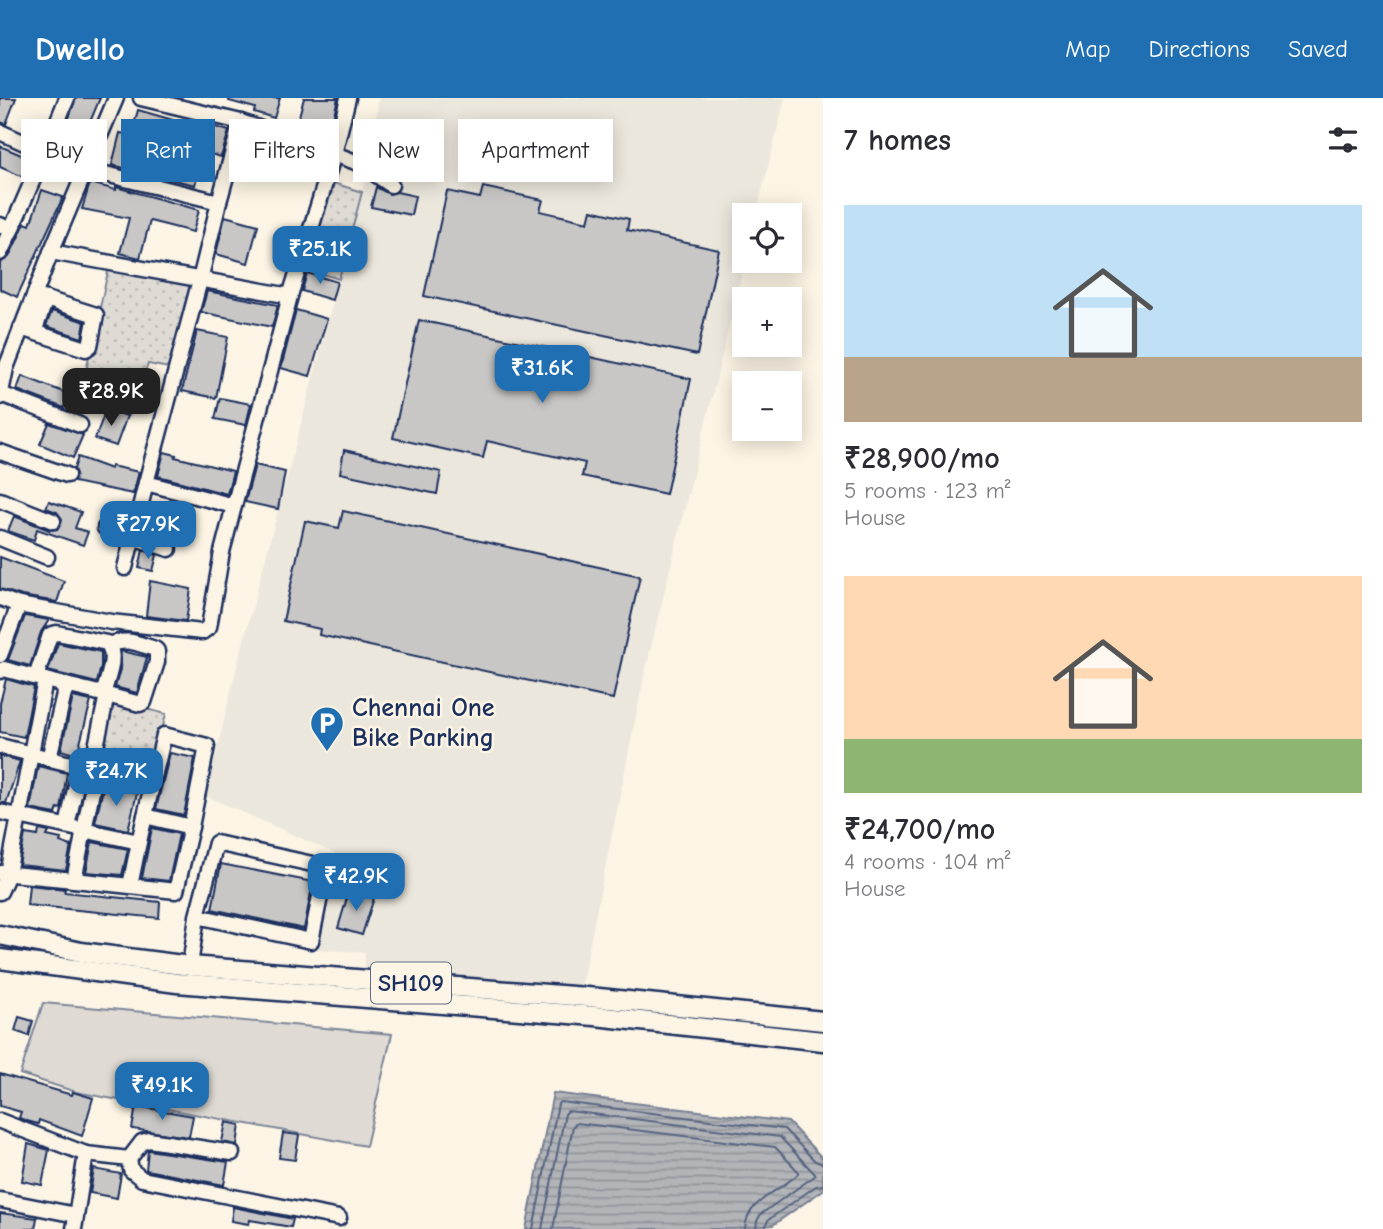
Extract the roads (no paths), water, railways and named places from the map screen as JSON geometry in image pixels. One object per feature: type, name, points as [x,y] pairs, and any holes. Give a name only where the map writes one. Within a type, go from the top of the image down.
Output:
[{"type":"main road","name":"SH109","points":[[0,935],[81,952],[190,966],[598,999],[823,1021]]},
{"type":"main road","name":"SH109","points":[[0,959],[177,983],[595,1016],[823,1041]]},
{"type":"street","points":[[58,119],[67,98]]},
{"type":"street","points":[[107,119],[116,98]]},
{"type":"street","points":[[141,98],[229,119]]},
{"type":"street","points":[[339,133],[348,98]]},
{"type":"street","points":[[0,132],[21,141]]},
{"type":"street","points":[[339,155],[362,163],[391,185]]},
{"type":"street","points":[[125,568],[229,166]]},
{"type":"street","points":[[107,174],[219,202]]},
{"type":"street","points":[[0,253],[5,227],[29,182]]},
{"type":"street","points":[[80,182],[51,252],[40,297],[28,330],[6,368],[0,396],[80,425]]},
{"type":"street","points":[[0,598],[19,605],[111,622],[202,632],[209,627],[222,552],[290,296],[325,182]]},
{"type":"street","points":[[51,252],[290,296]]},
{"type":"street","points":[[28,330],[86,349],[90,346],[96,315],[40,297]]},
{"type":"street","points":[[0,452],[67,475]]},
{"type":"street","points":[[146,483],[234,506]]},
{"type":"street","points":[[0,500],[53,521]]},
{"type":"street","points":[[106,528],[169,548]]},
{"type":"street","points":[[0,538],[47,557]]},
{"type":"street","points":[[0,655],[19,605]]},
{"type":"street","points":[[0,670],[41,678],[139,704],[145,702],[158,657],[155,649],[127,640],[119,640],[109,645],[57,633],[50,635],[41,678],[19,816],[0,892]]},
{"type":"street","points":[[74,880],[89,769],[112,657],[109,645]]},
{"type":"street","points":[[49,759],[66,685]]},
{"type":"street","points":[[4,873],[176,891],[207,746],[164,735],[130,886]]},
{"type":"street","points":[[0,746],[152,785]]},
{"type":"street","points":[[67,826],[89,769]]},
{"type":"street","points":[[0,812],[139,842]]},
{"type":"street","points":[[145,816],[191,827]]},
{"type":"street","points":[[190,966],[197,916],[215,843],[326,867],[311,941],[197,916]]},
{"type":"street","points":[[0,1121],[86,1154],[129,1160]]},
{"type":"street","points":[[232,1153],[149,1140],[142,1142],[129,1160],[131,1170],[142,1179],[339,1218]]},
{"type":"street","points":[[0,1200],[75,1222],[86,1154]]},
{"type":"water","points":[[553,1093],[788,1122],[823,1159],[823,1190],[773,1225],[735,1229],[526,1229]]},
{"type":"place","name":"Chennai One Bike Parking","points":[[327,753]]}]
